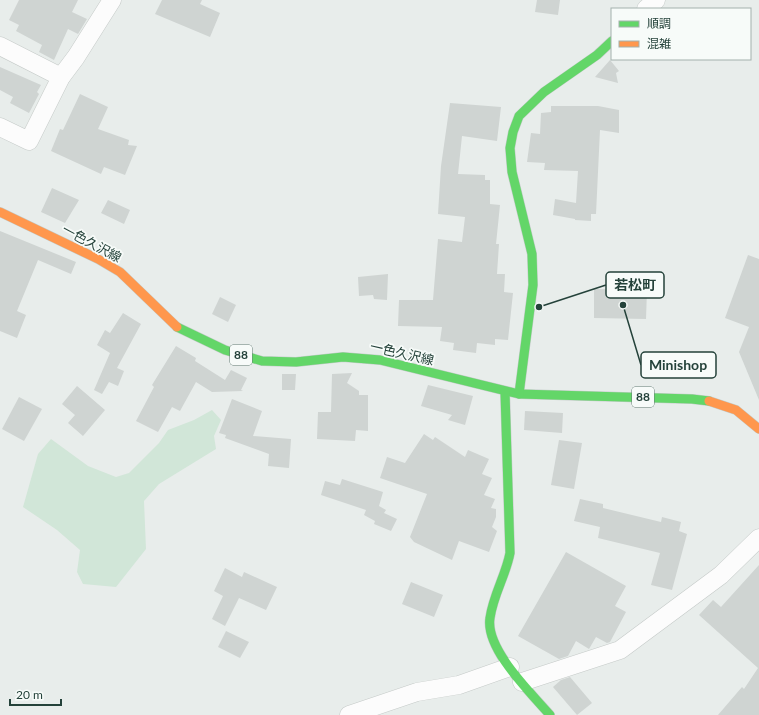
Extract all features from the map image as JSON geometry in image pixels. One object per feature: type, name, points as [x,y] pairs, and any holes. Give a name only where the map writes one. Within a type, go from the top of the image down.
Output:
[{"type":"main road","points":[[519,394],[533,285],[532,254],[512,172],[510,148],[513,132],[519,116],[544,92],[597,55],[611,42]]},
{"type":"main road","name":"一色久沢線","points":[[0,212],[98,259],[120,272],[178,328],[225,350],[262,361],[296,362],[343,357],[380,360],[505,392],[519,394],[692,398],[715,401],[727,405],[741,413],[759,429]]},
{"type":"main road","points":[[505,392],[510,553],[508,570],[494,602],[489,625],[495,646],[510,667],[550,715]]},
{"type":"street","points":[[647,8],[656,0]]},
{"type":"street","points":[[0,128],[29,141],[61,77],[108,1]]},
{"type":"street","points":[[0,46],[61,77]]},
{"type":"street","points":[[522,682],[620,650],[721,575],[757,545]]},
{"type":"street","points":[[349,715],[417,692],[459,685],[510,667]]},
{"type":"green space","points":[[212,410],[221,420],[214,436],[216,449],[159,484],[144,501],[146,549],[116,587],[83,584],[77,572],[80,550],[57,530],[23,507],[38,454],[51,439],[88,466],[116,477],[129,473],[159,443],[168,430],[194,420]]},
{"type":"building","points":[[19,0],[78,0],[72,12],[87,19],[78,34],[68,29],[54,60],[39,52],[42,45],[16,31],[19,25],[9,20]]},
{"type":"building","points":[[162,0],[202,0],[200,4],[220,13],[210,37],[155,14]]},
{"type":"building","points":[[537,0],[560,0],[558,15],[535,12]]},
{"type":"building","points":[[610,60],[619,71],[616,73],[618,83],[595,77]]},
{"type":"building","points":[[0,67],[41,85],[37,92],[39,94],[29,113],[10,103],[13,97],[0,90]]},
{"type":"building","points":[[80,94],[108,107],[98,129],[129,140],[128,145],[137,146],[125,175],[104,167],[101,174],[51,151],[60,129],[63,130]]},
{"type":"building","points":[[450,103],[501,107],[497,141],[462,136],[458,174],[485,175],[485,180],[490,180],[490,204],[500,205],[496,244],[499,244],[497,274],[505,274],[504,292],[513,293],[508,340],[495,339],[495,345],[477,343],[476,353],[453,350],[454,343],[440,341],[442,327],[398,326],[399,300],[433,300],[438,239],[462,242],[465,217],[438,214],[441,166]]},
{"type":"building","points":[[551,106],[598,106],[619,110],[619,133],[600,130],[596,214],[591,214],[591,221],[575,220],[553,215],[555,199],[576,203],[578,171],[544,170],[545,163],[527,162],[531,133],[540,134],[541,113],[551,112]]},
{"type":"building","points":[[52,188],[79,200],[65,223],[41,212]]},
{"type":"building","points":[[108,200],[130,210],[124,224],[101,213]]},
{"type":"building","points":[[0,231],[76,262],[71,274],[38,260],[17,311],[26,315],[17,338],[0,331]]},
{"type":"building","points":[[748,255],[759,259],[759,400],[739,352],[749,327],[725,318]]},
{"type":"building","points":[[388,274],[387,300],[374,299],[373,295],[359,296],[358,277]]},
{"type":"building","points":[[594,289],[647,290],[646,319],[594,318]]},
{"type":"building","points":[[220,297],[236,305],[228,322],[212,314]]},
{"type":"building","points":[[123,313],[141,324],[117,368],[124,371],[118,386],[109,382],[102,394],[94,390],[110,353],[97,345],[105,330],[110,333]]},
{"type":"building","points":[[176,346],[196,358],[195,361],[225,380],[231,370],[247,378],[241,390],[243,391],[212,392],[196,382],[180,411],[172,407],[158,432],[136,421],[154,387],[152,385]]},
{"type":"building","points":[[352,373],[347,383],[359,391],[359,395],[368,395],[368,431],[356,430],[355,441],[317,439],[318,412],[331,412],[332,374]]},
{"type":"building","points":[[282,374],[296,374],[295,390],[282,390]]},
{"type":"building","points":[[428,385],[473,396],[465,425],[448,420],[452,415],[421,406]]},
{"type":"building","points":[[77,386],[105,410],[83,436],[68,423],[75,415],[62,404]]},
{"type":"building","points":[[19,397],[42,409],[24,441],[2,429]]},
{"type":"building","points":[[232,399],[262,411],[253,436],[291,439],[289,468],[268,466],[269,454],[225,438],[226,435],[219,433]]},
{"type":"building","points":[[525,411],[563,413],[562,433],[524,430]]},
{"type":"building","points":[[424,434],[433,440],[435,437],[465,457],[468,450],[489,459],[482,474],[492,478],[484,495],[495,499],[491,508],[496,509],[496,517],[492,527],[497,531],[489,552],[459,541],[452,560],[414,542],[410,537],[427,494],[380,478],[387,457],[405,463]]},
{"type":"building","points":[[559,440],[582,443],[574,489],[551,485]]},
{"type":"building","points":[[342,479],[383,492],[379,506],[386,510],[384,513],[397,519],[391,531],[374,524],[375,521],[364,515],[366,510],[321,495],[325,481],[340,485]]},
{"type":"building","points":[[580,499],[603,504],[603,508],[661,522],[662,517],[681,522],[679,531],[687,534],[672,590],[651,585],[660,553],[598,538],[600,527],[574,521]]},
{"type":"building","points":[[566,552],[626,586],[615,606],[626,612],[610,642],[607,643],[596,637],[589,649],[576,641],[568,656],[559,659],[518,636]]},
{"type":"building","points":[[759,565],[759,715],[718,715],[742,687],[744,689],[758,668],[699,615],[713,600],[721,607]]},
{"type":"building","points":[[225,568],[242,577],[244,572],[277,587],[266,610],[239,598],[225,626],[212,619],[223,596],[214,591]]},
{"type":"building","points":[[411,582],[443,595],[434,617],[402,604]]},
{"type":"building","points":[[226,631],[249,642],[240,658],[218,647]]},
{"type":"building","points":[[570,677],[592,703],[577,715],[553,687],[561,680]]},
{"type":"traffic: fast","points":[[519,394],[533,285],[532,254],[512,172],[510,148],[513,132],[519,116],[544,92],[597,55],[611,42]]},
{"type":"traffic: fast","points":[[177,327],[225,350],[262,361],[296,362],[343,357],[380,360],[519,394],[692,399],[709,401]]},
{"type":"traffic: fast","points":[[505,392],[510,553],[492,610],[490,630],[502,657],[511,670],[550,715]]},
{"type":"traffic: slow","points":[[0,212],[98,259],[120,272],[177,327]]},
{"type":"traffic: slow","points":[[709,401],[736,410],[759,429]]},
{"type":"place","name":"Minishop","points":[[623,305]]},
{"type":"place","name":"若松町","points":[[539,307]]}]
